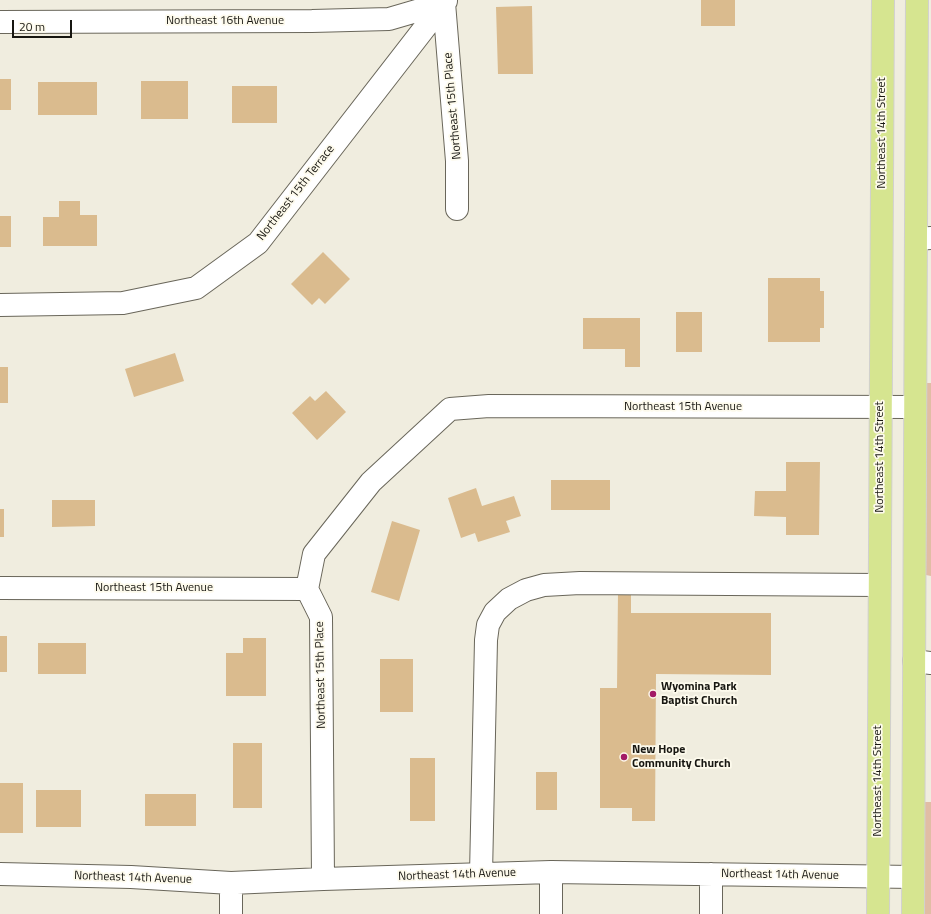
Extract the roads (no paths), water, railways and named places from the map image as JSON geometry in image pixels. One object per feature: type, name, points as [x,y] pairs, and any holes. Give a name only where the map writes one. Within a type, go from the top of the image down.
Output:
[{"type":"main road","name":"Northeast 14th Street","points":[[878,914],[883,0]]},
{"type":"main road","points":[[913,914],[913,877],[923,662],[915,407],[924,238],[917,0]]},
{"type":"street","name":"Northeast 16th Avenue","points":[[0,22],[312,21],[389,19],[445,2]]},
{"type":"street","name":"Northeast 15th Place","points":[[445,2],[458,161],[458,209]]},
{"type":"street","name":"Northeast 15th Terrace","points":[[0,305],[123,303],[196,288],[258,243],[445,2]]},
{"type":"street","name":"Northeast 15th Avenue","points":[[0,588],[307,589],[314,554],[371,482],[450,409],[489,406],[915,407]]},
{"type":"street","points":[[481,874],[486,640],[488,625],[495,612],[509,599],[526,590],[544,585],[580,583],[879,584]]},
{"type":"street","name":"Northeast 15th Place","points":[[307,589],[321,617],[323,879]]},
{"type":"street","points":[[551,872],[551,914]]},
{"type":"street","name":"Northeast 14th Avenue","points":[[0,874],[131,877],[232,883],[551,872],[913,877]]},
{"type":"street","points":[[711,874],[712,914]]},
{"type":"street","points":[[231,914],[232,883]]},
{"type":"place","name":"Wyomina Park Baptist Church","points":[[653,694]]},
{"type":"place","name":"New Hope Community Church","points":[[624,757]]}]
